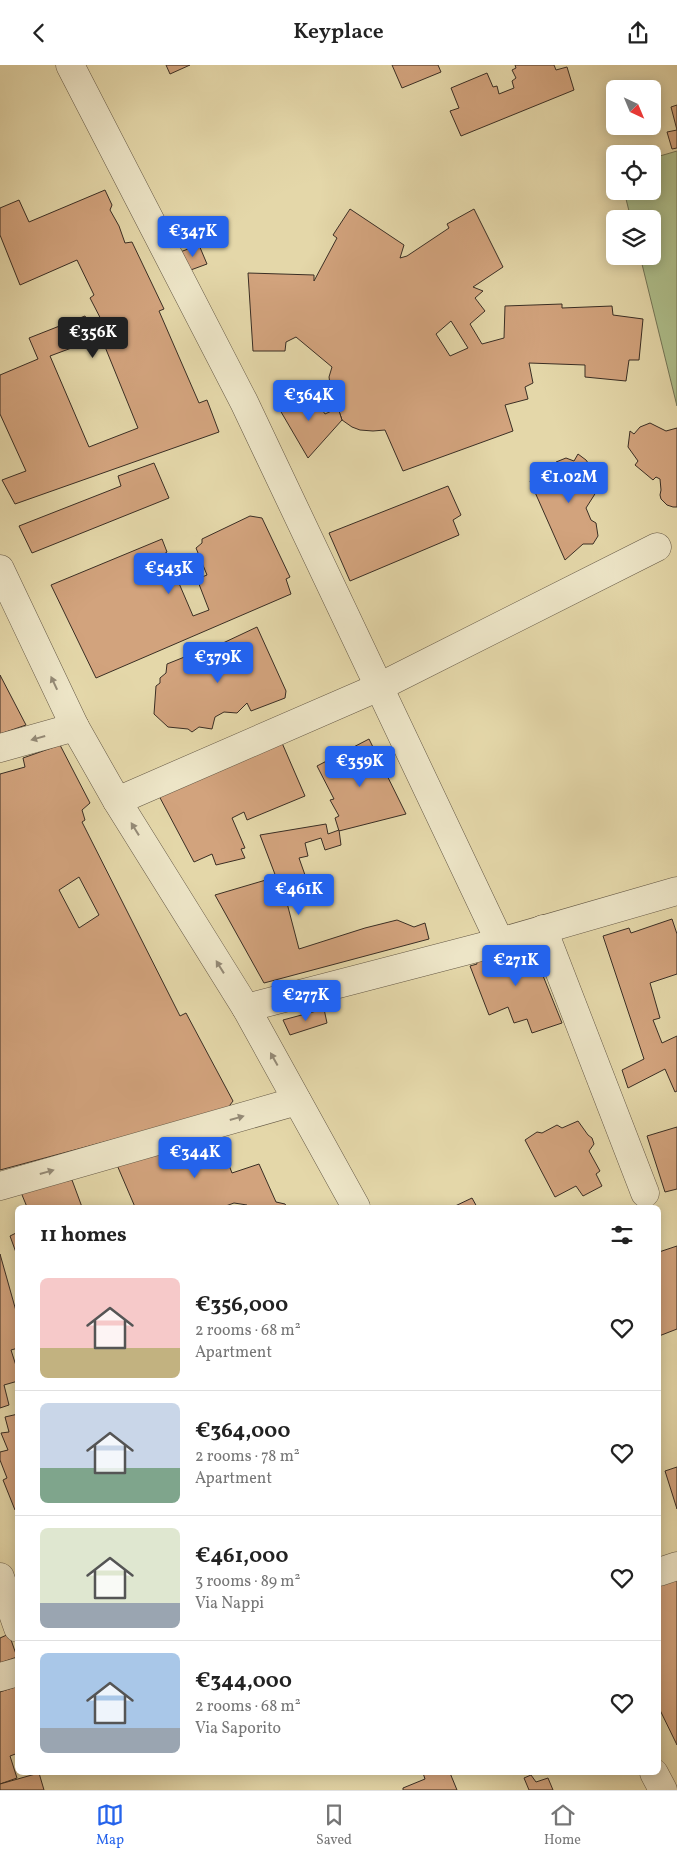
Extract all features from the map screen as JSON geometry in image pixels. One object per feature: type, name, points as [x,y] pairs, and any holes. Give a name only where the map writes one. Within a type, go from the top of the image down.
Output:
[{"type":"street","points":[[70,65],[244,402],[500,942]]},
{"type":"street","points":[[118,801],[379,687],[657,547]]},
{"type":"street","points":[[0,569],[75,727],[118,801],[246,1009],[355,1205]]},
{"type":"street","points":[[0,748],[75,727]]},
{"type":"street","points":[[246,1009],[500,942],[677,891]]},
{"type":"street","points":[[543,929],[645,1193]]},
{"type":"street","points":[[0,1186],[298,1101]]},
{"type":"street","points":[[661,1571],[677,1566]]},
{"type":"street","points":[[0,1577],[15,1619]]},
{"type":"street","points":[[0,1677],[15,1673]]},
{"type":"street","points":[[655,1775],[663,1790]]},
{"type":"green space","points":[[677,151],[677,406],[642,265],[661,265],[661,210],[629,210],[626,200],[661,200],[661,156]]},
{"type":"building","points":[[166,65],[190,65],[170,74]]},
{"type":"building","points":[[392,65],[438,65],[441,72],[402,88]]},
{"type":"building","points":[[515,65],[554,65],[556,70],[567,67],[574,90],[461,136],[450,111],[459,108],[451,88],[487,73],[493,87],[497,86],[499,94],[514,88],[512,81],[516,78],[512,70],[516,68]]},
{"type":"building","points":[[677,105],[677,130],[671,107]]},
{"type":"building","points":[[677,130],[677,148],[672,149],[667,132]]},
{"type":"building","points":[[105,190],[112,205],[110,210],[119,226],[125,243],[132,242],[164,309],[159,311],[199,403],[207,400],[219,432],[15,504],[2,480],[26,471],[0,414],[0,375],[38,359],[29,338],[85,316],[95,334],[106,329],[90,298],[94,295],[77,260],[20,285],[0,235],[0,208],[19,200],[29,222]],"holes":[[[101,337],[138,428],[89,447],[50,356]]]},
{"type":"building","points":[[350,209],[404,245],[400,258],[407,256],[449,228],[447,224],[474,209],[503,267],[473,287],[483,291],[475,298],[485,311],[470,324],[482,344],[504,338],[505,306],[562,304],[562,308],[612,306],[613,315],[643,319],[639,360],[629,360],[626,381],[585,377],[585,365],[529,363],[533,383],[525,387],[528,399],[505,405],[513,431],[403,471],[385,430],[360,430],[342,420],[332,398],[329,377],[332,367],[296,337],[286,342],[285,351],[253,351],[248,273],[314,275],[314,281],[337,238],[333,235]],"holes":[[[451,321],[468,348],[450,356],[436,334]]]},
{"type":"building","points":[[199,245],[207,264],[188,271],[180,252]]},
{"type":"building","points":[[299,392],[310,406],[317,402],[325,414],[338,408],[342,420],[308,458],[277,405]]},
{"type":"building","points":[[650,423],[666,431],[677,428],[677,507],[667,505],[661,499],[660,479],[656,477],[653,480],[635,465],[638,461],[628,447],[630,431],[634,434],[640,427]]},
{"type":"building","points":[[578,454],[591,467],[594,484],[600,486],[586,508],[591,520],[596,523],[598,536],[593,544],[583,544],[565,560],[530,481],[549,481],[551,469],[556,462],[566,458],[574,461]]},
{"type":"building","points":[[154,463],[169,498],[32,553],[19,526],[121,486],[118,476]]},
{"type":"building","points":[[448,486],[461,515],[453,520],[459,535],[350,581],[329,533]]},
{"type":"building","points":[[250,516],[262,518],[290,577],[286,579],[291,594],[96,678],[51,585],[162,539],[167,552],[164,554],[174,582],[178,581],[193,616],[209,610],[197,579],[207,575],[196,548],[202,543],[202,539]]},
{"type":"building","points":[[257,627],[286,691],[285,698],[251,711],[247,703],[237,713],[224,712],[215,717],[212,729],[199,727],[192,732],[188,729],[168,727],[154,714],[156,686],[160,683],[160,678],[166,673],[167,664],[192,654],[194,658],[205,655],[210,659],[222,653],[223,643]]},
{"type":"building","points":[[0,675],[26,725],[0,734]]},
{"type":"building","points":[[279,736],[305,796],[247,820],[244,812],[232,818],[245,848],[241,849],[245,858],[216,865],[212,854],[194,862],[158,794]]},
{"type":"building","points":[[369,739],[406,814],[339,831],[335,818],[339,816],[330,800],[334,799],[317,766]]},
{"type":"building","points":[[60,745],[90,803],[82,810],[85,820],[82,822],[180,1016],[186,1013],[233,1101],[227,1109],[0,1170],[0,774],[25,767],[23,758]],"holes":[[[79,877],[99,915],[79,928],[59,890]]]},
{"type":"building","points":[[326,824],[328,834],[339,830],[341,845],[325,850],[321,838],[305,843],[308,856],[299,858],[305,875],[282,884],[299,949],[397,920],[414,927],[425,923],[429,939],[264,983],[215,895],[276,877],[260,835]]},
{"type":"building","points":[[672,919],[677,934],[677,974],[650,983],[660,1018],[653,1020],[662,1043],[677,1036],[677,1091],[675,1092],[665,1069],[628,1088],[622,1070],[644,1059],[603,936],[629,928],[631,933]]},
{"type":"building","points":[[529,941],[562,1023],[532,1033],[527,1019],[514,1023],[508,1007],[489,1015],[470,966],[477,964],[476,959]]},
{"type":"building","points":[[324,1009],[327,1023],[290,1035],[283,1020]]},
{"type":"building","points":[[578,1121],[592,1138],[594,1144],[589,1151],[600,1171],[596,1174],[602,1186],[583,1196],[576,1186],[555,1197],[525,1140],[537,1132],[542,1133],[557,1125],[562,1128]]},
{"type":"building","points":[[677,1127],[677,1189],[665,1192],[647,1136]]},
{"type":"building","points":[[217,1134],[232,1173],[259,1164],[276,1202],[286,1205],[234,1203],[228,1205],[134,1205],[117,1165]]},
{"type":"building","points":[[72,1180],[81,1205],[26,1205],[20,1190]]},
{"type":"building","points":[[472,1198],[476,1205],[457,1205]]},
{"type":"building","points":[[15,1234],[15,1250],[10,1236]]},
{"type":"building","points":[[677,1246],[677,1329],[661,1335],[661,1251]]},
{"type":"building","points":[[0,1254],[15,1307],[15,1349],[11,1350],[15,1363],[15,1382],[4,1385],[9,1405],[0,1408]]},
{"type":"building","points":[[15,1415],[15,1510],[3,1480],[7,1478],[0,1460],[0,1452],[8,1450],[1,1433],[9,1432],[5,1417]]},
{"type":"building","points":[[677,1467],[677,1509],[665,1471]]},
{"type":"building","points":[[677,1580],[677,1745],[661,1712],[661,1585]]},
{"type":"building","points":[[9,1634],[15,1651],[15,1658],[0,1663],[0,1638]]},
{"type":"building","points":[[15,1687],[15,1754],[10,1756],[17,1778],[0,1784],[0,1692]]},
{"type":"building","points":[[32,1775],[40,1775],[44,1790],[0,1790],[0,1784]]},
{"type":"building","points":[[424,1775],[451,1775],[457,1790],[403,1790],[403,1788],[425,1779]]},
{"type":"building","points":[[531,1775],[536,1782],[548,1778],[553,1790],[529,1790],[524,1778]]}]
